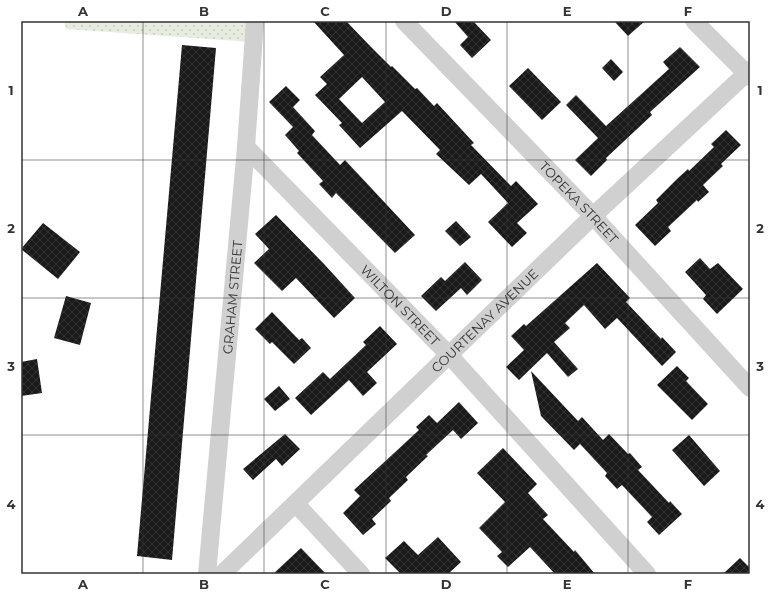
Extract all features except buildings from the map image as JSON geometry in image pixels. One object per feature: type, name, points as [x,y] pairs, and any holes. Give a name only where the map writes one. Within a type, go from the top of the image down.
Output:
[{"type":"street","name":"GRAHAM STREET","points":[[207,574],[246,147],[255,21]]},
{"type":"street","name":"TOPEKA STREET","points":[[404,21],[593,216],[750,388]]},
{"type":"street","points":[[694,21],[749,73]]},
{"type":"street","name":"COURTENAY AVENUE","points":[[222,574],[450,356],[593,216],[749,73]]},
{"type":"street","name":"WILTON STREET","points":[[246,147],[450,356],[647,574]]},
{"type":"street","points":[[296,504],[361,574]]},
{"type":"shaded area","points":[[64,21],[255,21],[253,42],[66,29]]}]
